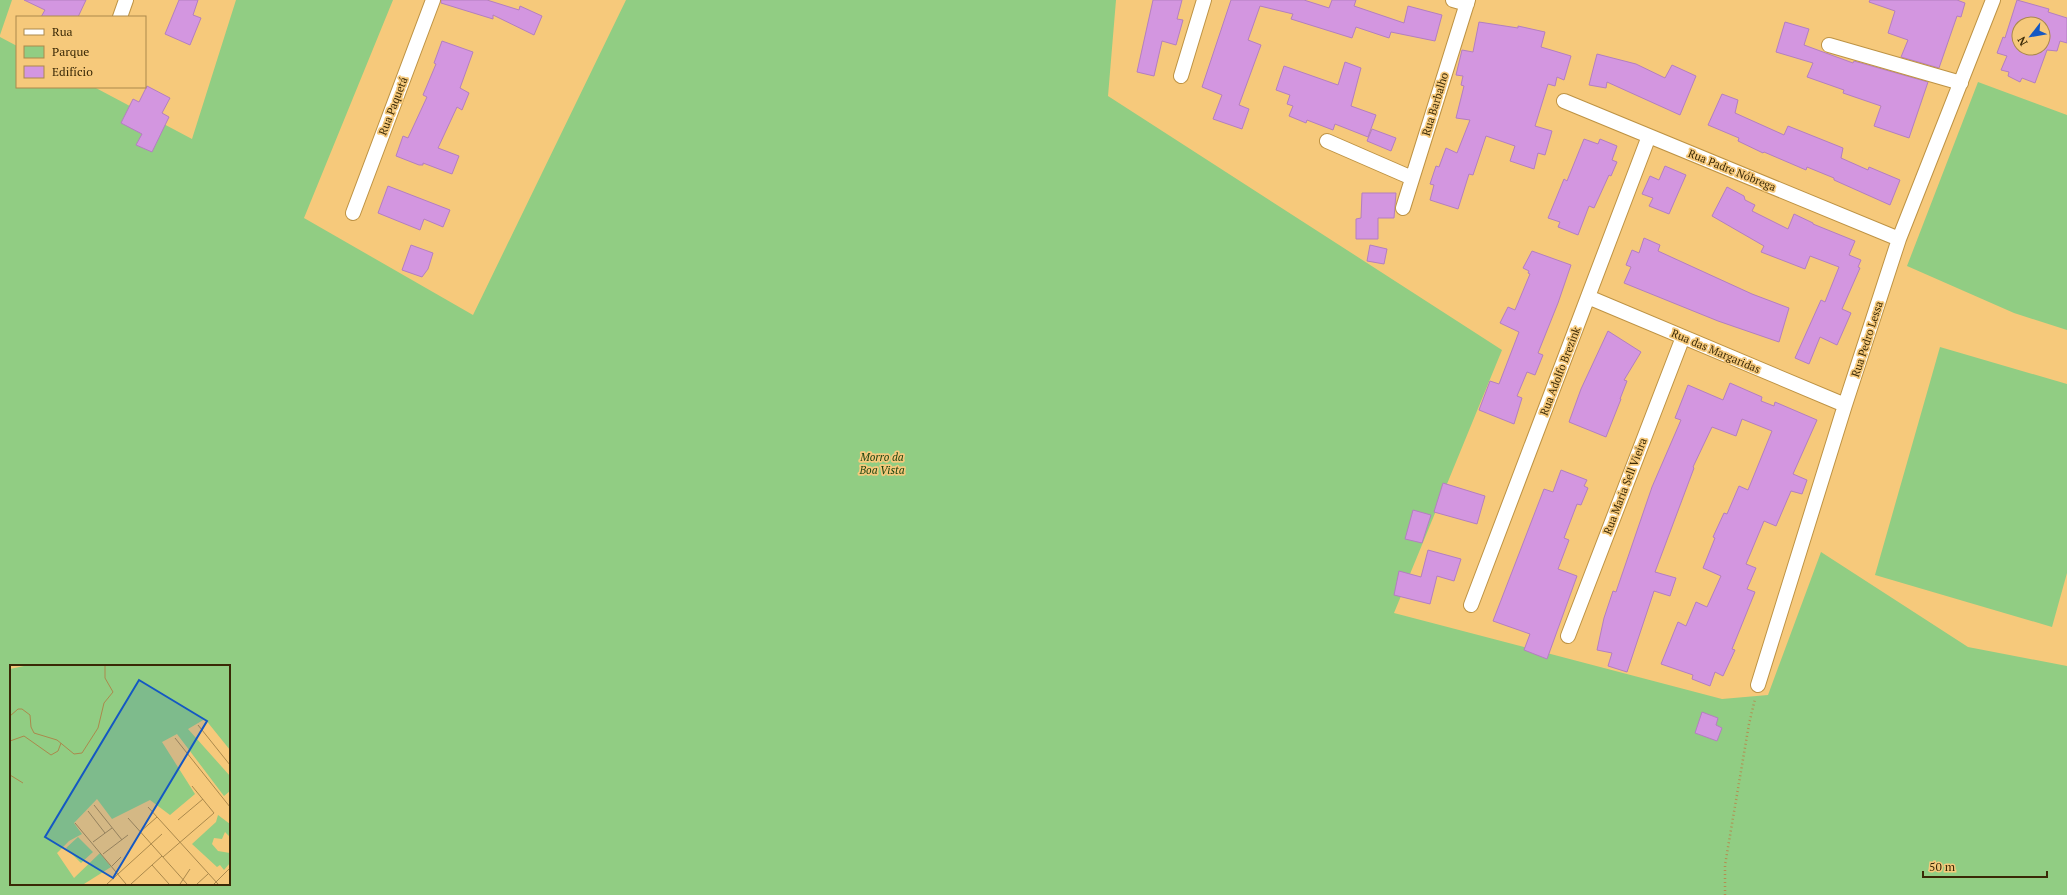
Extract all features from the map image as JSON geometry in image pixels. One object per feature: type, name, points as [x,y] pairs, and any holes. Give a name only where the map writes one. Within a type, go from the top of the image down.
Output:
[{"type":"street","points":[[120,16],[126,0]]},
{"type":"street","name":"Rua Paquetá","points":[[352,213],[433,0]]},
{"type":"street","points":[[1181,76],[1204,0]]},
{"type":"street","points":[[1453,0],[1467,2]]},
{"type":"street","name":"Rua Pedro Lessa","points":[[1758,685],[1845,405],[1899,239],[1993,0]]},
{"type":"street","name":"Rua Barbalho","points":[[1403,208],[1467,2]]},
{"type":"street","points":[[1829,45],[1961,83]]},
{"type":"street","name":"Rua Padre Nóbrega","points":[[1564,101],[1899,239]]},
{"type":"street","name":"Rua Adolfo Brezink","points":[[1471,606],[1649,136]]},
{"type":"street","points":[[1327,141],[1412,178]]},
{"type":"street","name":"Rua das Margaridas","points":[[1588,297],[1845,405]]},
{"type":"street","name":"Rua Maria Sell Vieira","points":[[1568,636],[1683,336]]},
{"type":"path","points":[[1725,895],[1725,866],[1749,724],[1758,685]]},
{"type":"green space","points":[[0,0],[12,0],[0,35]]},
{"type":"green space","name":"Morro da Boa Vista","points":[[236,0],[393,0],[304,218],[473,315],[626,0],[1116,0],[1108,96],[1502,350],[1394,613],[1722,699],[1768,695],[1821,552],[1968,647],[2067,666],[2067,895],[0,895],[0,37],[16,45],[16,88],[96,88],[192,139]]},
{"type":"green space","points":[[1978,82],[2067,115],[2067,330],[2014,313],[1907,266]]},
{"type":"green space","points":[[1940,347],[2067,384],[2067,573],[2052,627],[1875,575]]},
{"type":"building","points":[[24,0],[86,0],[78,16],[42,16],[45,10]]},
{"type":"building","points":[[179,0],[198,0],[193,15],[201,18],[190,45],[165,34]]},
{"type":"building","points":[[441,0],[487,0],[519,10],[520,6],[542,16],[534,35],[493,15],[493,19],[441,3]]},
{"type":"building","points":[[1153,0],[1182,0],[1177,19],[1183,20],[1176,45],[1162,41],[1154,76],[1137,72]]},
{"type":"building","points":[[1231,0],[1304,0],[1329,8],[1332,0],[1356,0],[1354,6],[1404,23],[1408,6],[1442,15],[1435,41],[1391,32],[1389,38],[1356,27],[1352,38],[1291,19],[1293,14],[1260,6],[1248,40],[1261,45],[1239,105],[1249,109],[1242,129],[1213,119],[1222,95],[1202,87]]},
{"type":"building","points":[[1870,0],[1957,0],[1965,3],[1961,17],[1957,16],[1939,68],[1901,57],[1908,40],[1888,33],[1895,11],[1869,2]]},
{"type":"building","points":[[2017,0],[2049,9],[2048,12],[2067,18],[2067,43],[2060,41],[2057,51],[2051,50],[2051,16],[2012,16]]},
{"type":"building","points":[[2011,19],[2011,56],[2045,56],[2035,83],[2022,78],[2020,82],[2008,76],[2009,72],[2001,70],[2007,56],[1997,53],[2003,37],[2005,38]]},
{"type":"building","points":[[1479,22],[1518,28],[1518,26],[1545,32],[1541,47],[1571,56],[1564,80],[1557,77],[1555,86],[1548,84],[1535,126],[1552,131],[1545,155],[1538,153],[1534,169],[1510,161],[1515,146],[1486,136],[1473,175],[1469,174],[1458,209],[1430,200],[1434,185],[1430,184],[1436,166],[1439,167],[1446,148],[1457,153],[1470,120],[1456,118],[1464,86],[1461,85],[1463,76],[1456,75],[1462,50],[1473,52]]},
{"type":"building","points":[[1785,22],[1809,29],[1804,45],[1853,63],[1854,61],[1928,82],[1909,138],[1874,126],[1881,106],[1843,93],[1844,90],[1807,77],[1813,63],[1776,52]]},
{"type":"building","points":[[442,41],[473,52],[460,88],[469,93],[462,110],[457,107],[438,148],[459,156],[452,174],[423,163],[423,165],[419,165],[396,156],[403,136],[408,138],[427,97],[423,95],[436,64],[434,63]]},
{"type":"building","points":[[1597,54],[1636,64],[1665,78],[1672,65],[1696,76],[1680,115],[1607,82],[1606,88],[1589,85]]},
{"type":"building","points":[[1345,62],[1361,68],[1351,106],[1376,115],[1368,137],[1335,124],[1333,130],[1307,120],[1306,123],[1289,116],[1293,106],[1287,104],[1290,95],[1276,90],[1284,66],[1338,85]]},
{"type":"building","points":[[147,86],[170,98],[162,113],[169,117],[152,152],[136,145],[142,134],[121,123],[133,99],[139,102]]},
{"type":"building","points":[[1722,94],[1738,100],[1735,113],[1784,135],[1788,126],[1843,148],[1841,158],[1868,170],[1869,167],[1900,180],[1890,205],[1834,180],[1834,178],[1807,167],[1806,170],[1764,152],[1763,153],[1738,141],[1739,138],[1708,125]]},
{"type":"building","points":[[1372,129],[1396,138],[1391,151],[1367,141]]},
{"type":"building","points":[[1584,139],[1598,144],[1600,139],[1617,146],[1612,160],[1617,162],[1611,176],[1609,175],[1594,208],[1589,206],[1578,235],[1558,227],[1560,222],[1548,218],[1564,179],[1567,181]]},
{"type":"building","points":[[1665,166],[1686,175],[1669,214],[1649,206],[1653,198],[1642,194],[1650,176],[1659,180]]},
{"type":"building","points":[[388,186],[450,210],[443,227],[424,219],[420,230],[378,213]]},
{"type":"building","points":[[1727,187],[1744,196],[1745,200],[1755,205],[1752,211],[1788,229],[1794,214],[1813,224],[1855,241],[1849,255],[1861,260],[1858,267],[1860,268],[1842,309],[1851,313],[1837,345],[1820,337],[1809,364],[1795,358],[1821,300],[1825,302],[1839,267],[1810,256],[1805,269],[1761,252],[1764,246],[1712,216]]},
{"type":"building","points":[[1362,193],[1396,193],[1394,218],[1378,218],[1378,239],[1356,239],[1356,219],[1361,218]]},
{"type":"building","points":[[1644,238],[1660,245],[1658,251],[1752,294],[1789,308],[1779,342],[1718,321],[1624,283],[1631,267],[1626,265],[1632,250],[1639,253]]},
{"type":"building","points":[[411,245],[433,253],[428,269],[422,277],[402,270]]},
{"type":"building","points":[[1370,245],[1387,249],[1384,264],[1367,261]]},
{"type":"building","points":[[1532,251],[1571,265],[1538,353],[1543,355],[1535,375],[1527,372],[1517,396],[1522,398],[1514,424],[1479,410],[1490,381],[1499,384],[1519,332],[1500,323],[1508,307],[1515,310],[1530,274],[1528,273],[1529,271],[1523,268]]},
{"type":"building","points":[[1608,331],[1641,352],[1624,380],[1627,381],[1606,437],[1569,422],[1581,389]]},
{"type":"building","points":[[1730,383],[1762,397],[1761,401],[1774,406],[1775,402],[1817,420],[1793,474],[1807,480],[1802,494],[1791,491],[1776,526],[1764,521],[1746,564],[1756,568],[1747,589],[1755,592],[1732,649],[1735,650],[1723,676],[1715,672],[1710,686],[1692,679],[1693,675],[1661,664],[1678,622],[1686,626],[1696,602],[1707,607],[1721,576],[1703,568],[1715,538],[1713,537],[1724,513],[1727,514],[1739,486],[1748,490],[1772,431],[1742,419],[1736,436],[1712,427],[1693,467],[1694,468],[1655,572],[1676,578],[1670,596],[1654,591],[1627,672],[1608,666],[1612,653],[1597,650],[1604,618],[1613,591],[1616,592],[1652,487],[1681,420],[1675,418],[1688,385],[1723,400]]},
{"type":"building","points":[[1561,470],[1587,480],[1584,486],[1588,488],[1581,505],[1577,504],[1564,538],[1569,540],[1558,569],[1577,576],[1547,659],[1524,650],[1530,634],[1493,621],[1544,489],[1553,492]]},
{"type":"building","points":[[1443,483],[1485,496],[1477,524],[1434,512]]},
{"type":"building","points":[[1413,510],[1431,515],[1422,543],[1405,539]]},
{"type":"building","points":[[1428,550],[1461,559],[1454,581],[1437,576],[1430,604],[1394,595],[1399,571],[1421,577]]},
{"type":"building","points":[[1702,712],[1718,718],[1716,725],[1722,728],[1717,741],[1695,733]]}]
